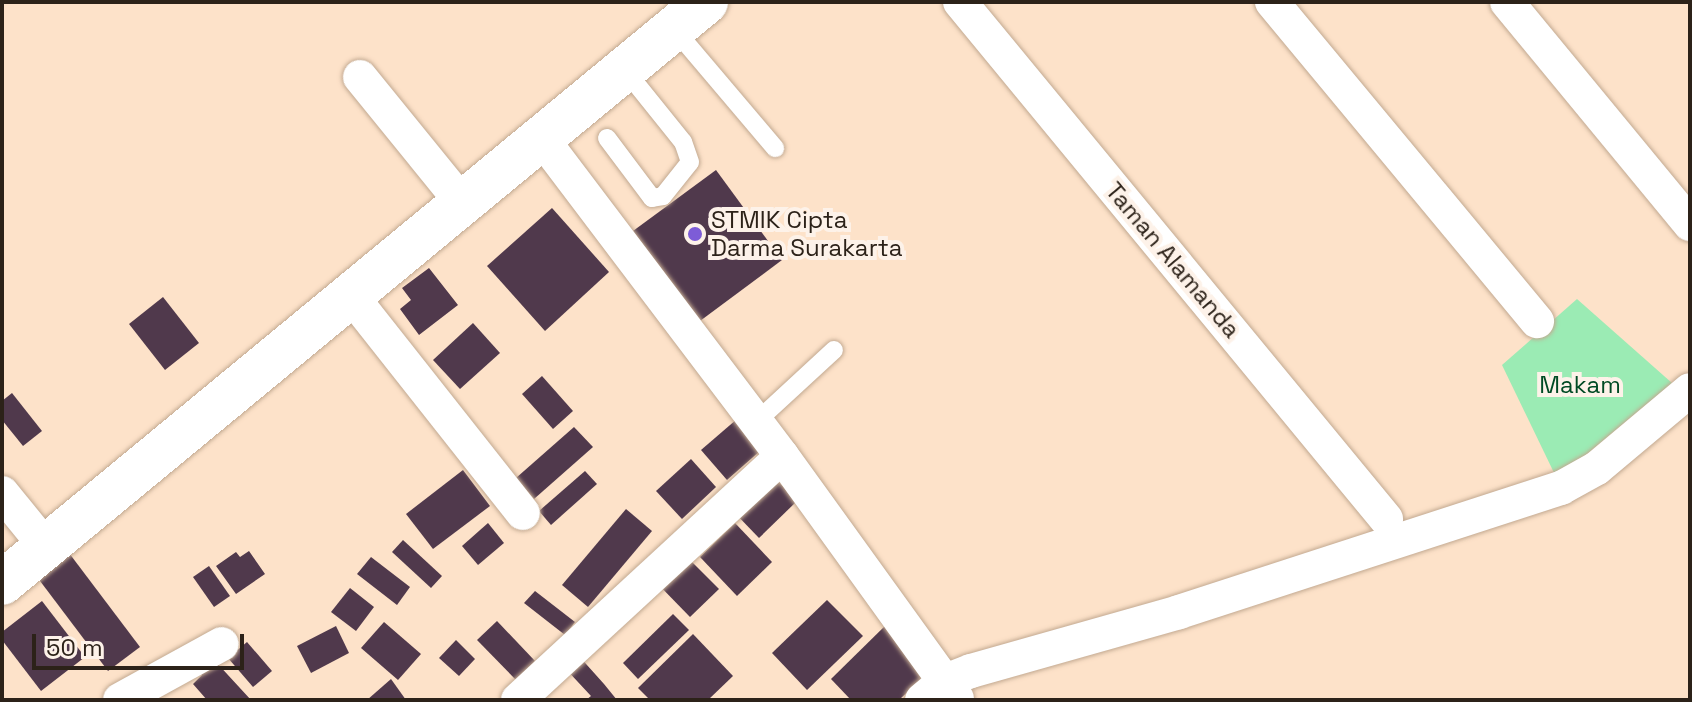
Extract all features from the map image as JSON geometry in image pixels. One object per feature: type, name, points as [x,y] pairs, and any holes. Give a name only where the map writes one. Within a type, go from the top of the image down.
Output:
[{"type":"street","name":"Taman Alamanda","points":[[960,2],[1386,519]]},
{"type":"street","points":[[1272,2],[1537,321]]},
{"type":"street","points":[[1507,2],[1690,224]]},
{"type":"street","points":[[2,583],[353,298],[691,16]]},
{"type":"street","points":[[360,77],[464,205]]},
{"type":"street","points":[[543,140],[782,456],[942,694],[1561,488],[1597,468],[1690,390]]},
{"type":"street","points":[[353,298],[523,513]]},
{"type":"street","points":[[518,700],[782,456]]},
{"type":"street","points":[[2,493],[46,547]]},
{"type":"street","points":[[120,700],[222,644]]},
{"type":"lane","points":[[691,16],[775,148]]},
{"type":"lane","points":[[607,138],[652,198],[663,196],[690,162],[683,142],[626,71]]},
{"type":"lane","points":[[756,422],[834,350]]},
{"type":"green space","name":"Makam","points":[[1577,299],[1672,383],[1557,479],[1502,365]]},
{"type":"building","points":[[716,170],[782,260],[700,321],[633,231]]},
{"type":"building","points":[[552,208],[609,272],[545,331],[487,266]]},
{"type":"building","points":[[429,268],[458,305],[419,335],[400,309],[411,300],[402,288]]},
{"type":"building","points":[[163,297],[199,343],[165,370],[129,324]]},
{"type":"building","points":[[473,323],[500,353],[460,389],[433,360]]},
{"type":"building","points":[[542,376],[573,411],[553,429],[522,394]]},
{"type":"building","points":[[12,393],[42,431],[23,446],[2,420],[2,401]]},
{"type":"building","points":[[744,413],[769,443],[727,480],[701,450]]},
{"type":"building","points":[[574,427],[593,447],[534,499],[516,478]]},
{"type":"building","points":[[691,459],[716,487],[682,519],[656,491]]},
{"type":"building","points":[[463,470],[490,506],[433,549],[406,514]]},
{"type":"building","points":[[585,471],[597,484],[551,525],[539,511]]},
{"type":"building","points":[[770,473],[797,501],[759,538],[732,510]]},
{"type":"building","points":[[626,509],[652,531],[588,607],[562,585]]},
{"type":"building","points":[[488,523],[504,543],[478,565],[462,546]]},
{"type":"building","points":[[735,523],[772,562],[737,596],[700,557]]},
{"type":"building","points":[[403,540],[442,576],[431,588],[392,552]]},
{"type":"building","points":[[63,545],[140,647],[108,671],[31,569]]},
{"type":"building","points":[[249,551],[265,574],[236,594],[216,566],[236,552],[240,557]]},
{"type":"building","points":[[681,551],[719,589],[690,617],[653,579]]},
{"type":"building","points":[[371,557],[410,587],[397,605],[357,574]]},
{"type":"building","points":[[209,566],[230,596],[214,607],[193,577]]},
{"type":"building","points":[[350,588],[374,607],[356,631],[331,612]]},
{"type":"building","points":[[535,591],[575,622],[565,635],[524,603]]},
{"type":"building","points":[[827,600],[863,636],[807,690],[772,653]]},
{"type":"building","points":[[42,601],[85,657],[41,691],[2,640],[2,632]]},
{"type":"building","points":[[673,614],[689,630],[638,679],[623,663]]},
{"type":"building","points":[[497,621],[535,661],[516,680],[477,640]]},
{"type":"building","points":[[384,622],[421,654],[398,680],[361,648]]},
{"type":"building","points":[[889,622],[933,668],[899,700],[851,700],[831,679]]},
{"type":"building","points":[[336,626],[349,653],[311,673],[297,646]]},
{"type":"building","points":[[693,634],[733,676],[708,700],[650,700],[638,688]]},
{"type":"building","points":[[456,640],[475,659],[459,676],[439,658]]},
{"type":"building","points":[[247,642],[272,671],[253,687],[228,658]]},
{"type":"building","points":[[578,655],[617,700],[586,700],[591,696],[564,667]]},
{"type":"building","points":[[216,662],[251,700],[207,700],[193,684],[202,675],[194,666]]},
{"type":"building","points":[[391,679],[406,700],[367,700]]},
{"type":"place","name":"STMIK Cipta Darma Surakarta","points":[[695,234]]}]
